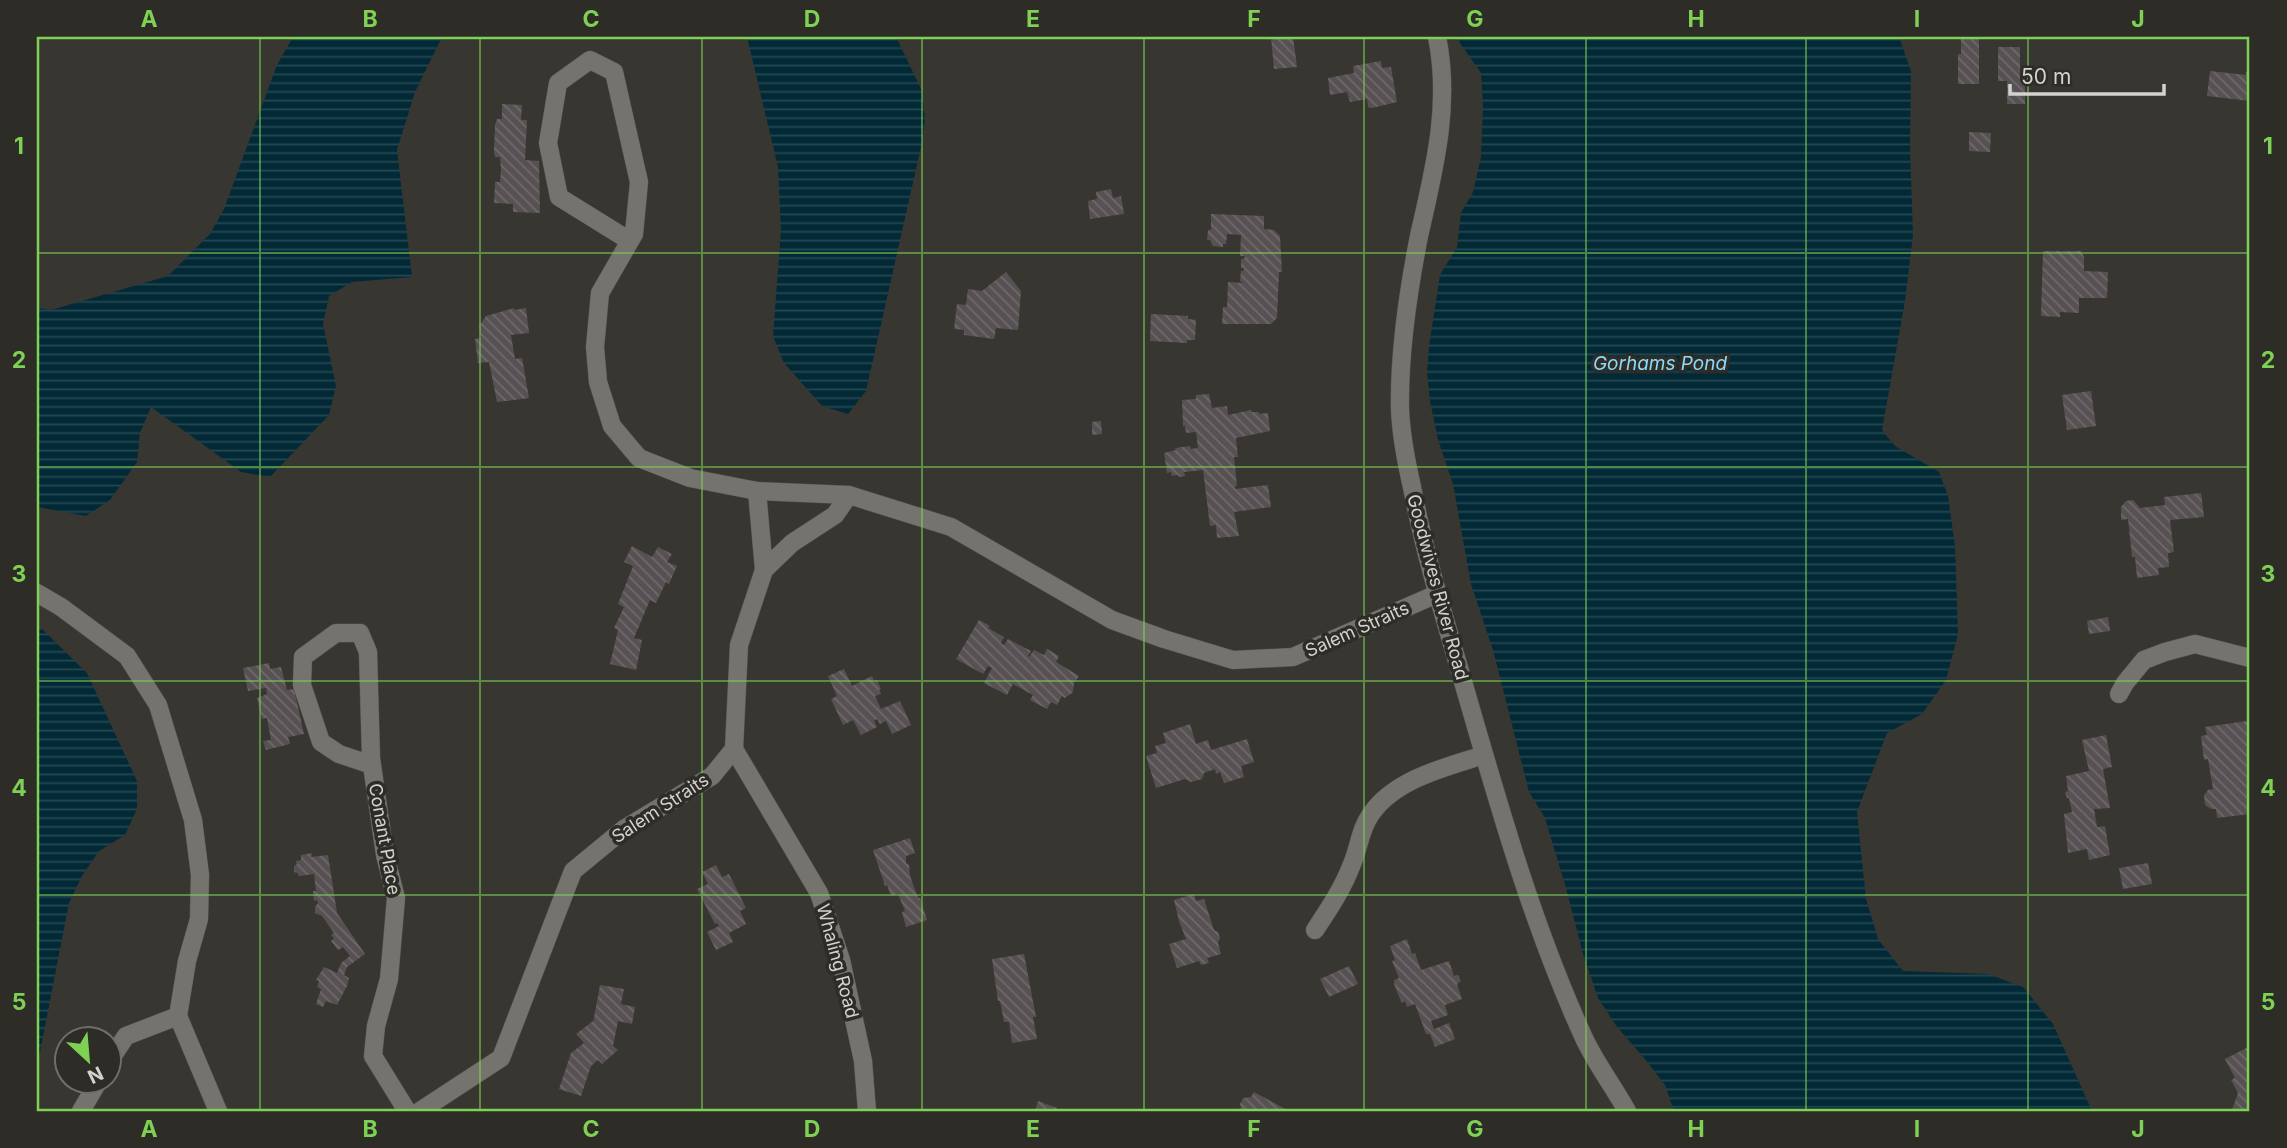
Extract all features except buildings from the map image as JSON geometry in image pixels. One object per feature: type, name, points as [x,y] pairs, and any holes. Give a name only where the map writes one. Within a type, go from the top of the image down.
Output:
[{"type":"street","name":"Goodwives River Road","points":[[1437,37],[1443,88],[1441,134],[1402,347],[1401,409],[1404,449],[1437,594],[1514,852],[1551,960],[1586,1042],[1627,1111]]},
{"type":"street","name":"Salem Straits","points":[[630,241],[559,197],[548,142],[558,83],[590,60],[614,72],[639,182],[634,234],[630,241],[600,293],[594,347],[598,383],[612,426],[639,458],[690,478],[757,491],[849,495],[951,527],[1112,620],[1233,660],[1293,657],[1437,594]]},
{"type":"street","points":[[734,749],[739,645],[764,570],[757,491]]},
{"type":"street","points":[[764,570],[792,543],[835,515],[849,495]]},
{"type":"street","points":[[37,593],[61,607],[127,656],[158,705],[193,820],[200,876],[199,919],[187,961],[178,1016],[218,1111]]},
{"type":"street","name":"Conant Place","points":[[372,765],[339,754],[321,742],[302,685],[303,657],[336,633],[360,633],[368,652],[372,765],[385,855],[396,898],[389,979],[376,1026],[373,1056],[407,1111]]},
{"type":"street","points":[[2119,694],[2144,660],[2165,652],[2195,644],[2250,658]]},
{"type":"street","name":"Salem Straits","points":[[421,1111],[501,1058],[573,871],[624,829],[712,776],[734,749]]},
{"type":"street","name":"Whaling Road","points":[[734,749],[819,893],[841,960],[863,1061],[867,1111]]},
{"type":"street","points":[[1315,930],[1341,888],[1363,828],[1381,802],[1397,790],[1425,776],[1484,755]]},
{"type":"street","points":[[122,1042],[126,1036],[178,1016]]},
{"type":"water","points":[[293,37],[442,37],[415,92],[397,150],[412,277],[352,282],[329,296],[323,324],[336,386],[329,415],[270,477],[241,472],[151,407],[140,433],[137,462],[110,500],[86,516],[37,507],[37,308],[51,310],[168,276],[210,234],[224,209],[277,65]]},
{"type":"water","points":[[747,37],[896,37],[921,89],[925,119],[921,147],[866,391],[848,414],[822,406],[784,363],[773,336],[781,230],[778,167]]},
{"type":"water","name":"Gorhams Pond","points":[[1458,37],[1899,37],[1911,71],[1913,235],[1905,301],[1882,430],[1895,446],[1939,472],[1948,496],[1955,546],[1958,634],[1946,680],[1922,714],[1887,733],[1857,812],[1866,899],[1878,939],[1903,971],[1988,974],[2023,987],[2053,1024],[2092,1111],[1674,1111],[1665,1085],[1617,1027],[1598,998],[1545,818],[1529,792],[1493,650],[1471,584],[1453,484],[1438,440],[1430,401],[1427,373],[1429,346],[1440,275],[1457,247],[1461,213],[1473,192],[1481,157],[1481,73]]},
{"type":"water","points":[[42,629],[87,673],[137,781],[137,809],[125,835],[99,851],[82,876],[69,903],[37,1060],[37,631]]}]
